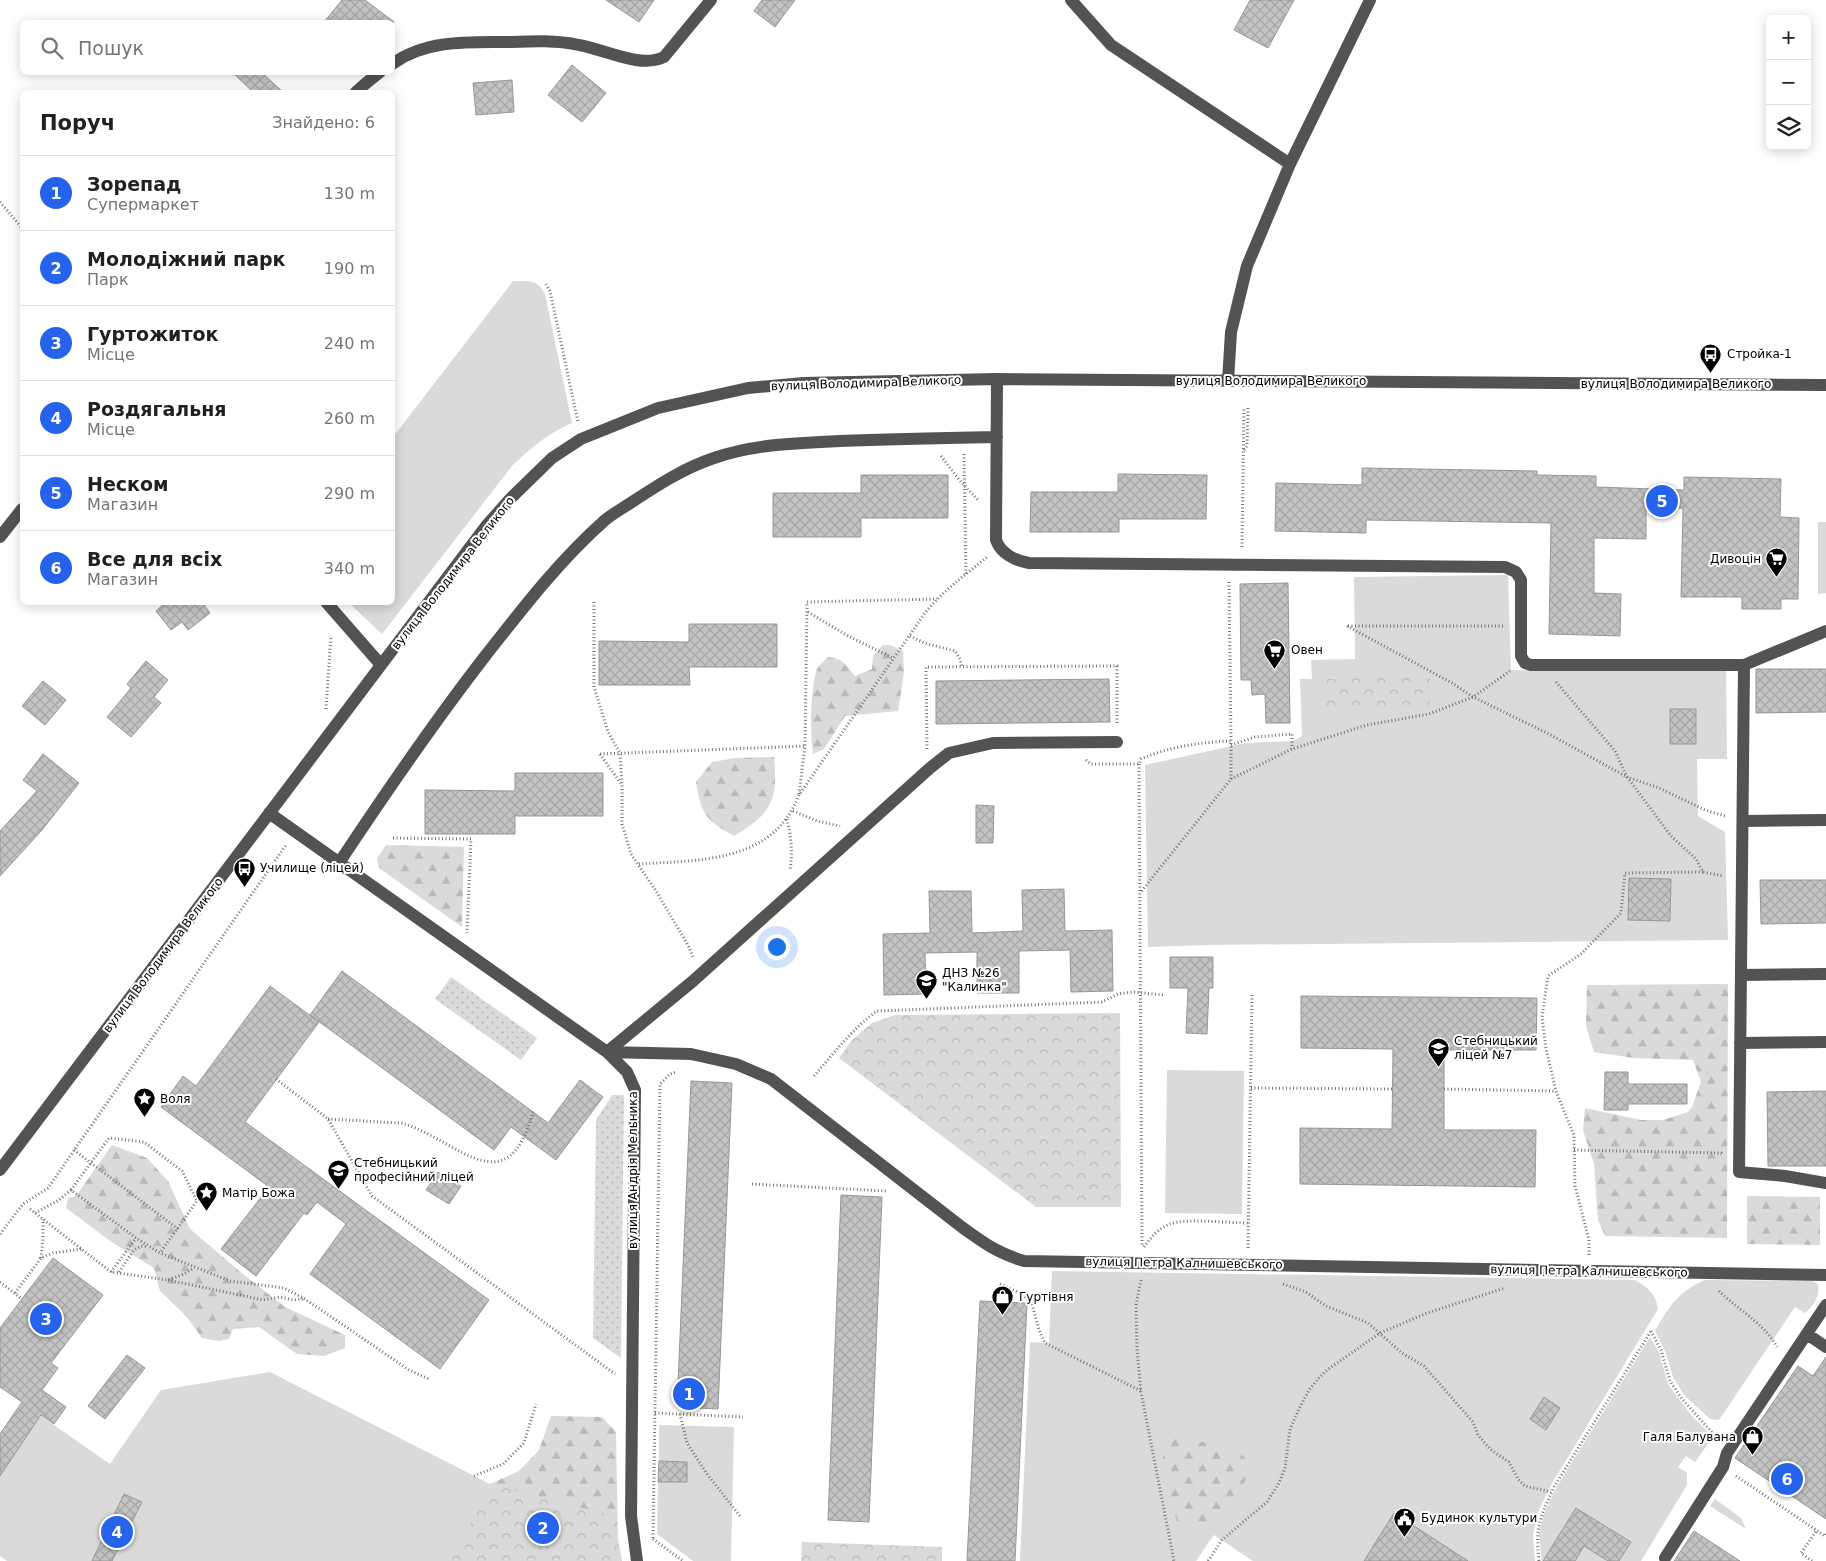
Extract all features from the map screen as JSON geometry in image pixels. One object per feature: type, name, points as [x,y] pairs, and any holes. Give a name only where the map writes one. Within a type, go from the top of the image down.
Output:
[{"type":"street","points":[[395,63],[424,49],[458,42],[550,41],[580,45],[626,58],[655,62],[664,57],[711,0]]},
{"type":"street","points":[[1072,0],[1111,45],[1290,164]]},
{"type":"street","points":[[1228,381],[1231,332],[1247,266],[1290,164],[1370,0]]},
{"type":"street","points":[[358,90],[376,75]]},
{"type":"street","points":[[997,380],[996,540],[998,547],[1011,558],[1020,562],[1029,564],[1505,567],[1516,572],[1521,580],[1521,656],[1525,662],[1531,665],[1744,665],[1826,631]]},
{"type":"street","name":"вулиця Володимира Великого","points":[[3,1161],[270,813],[486,526],[510,499],[552,458],[581,439],[658,408],[748,388],[804,383],[997,380],[1826,385]]},
{"type":"street","points":[[339,863],[458,691],[544,582],[605,520],[658,484],[694,466],[737,451],[806,442],[997,438]]},
{"type":"street","points":[[0,536],[20,511]]},
{"type":"street","points":[[329,605],[381,665]]},
{"type":"street","points":[[1744,665],[1739,1172],[1785,1176],[1826,1183]]},
{"type":"street","points":[[607,1052],[693,981],[949,753],[993,743],[1117,742]]},
{"type":"street","name":"вулиця Андрія Мельника","points":[[270,813],[607,1052],[626,1072],[635,1090],[631,1516],[637,1561]]},
{"type":"street","points":[[1743,821],[1826,820]]},
{"type":"street","points":[[1741,975],[1826,974]]},
{"type":"street","points":[[1740,1043],[1826,1042]]},
{"type":"street","name":"вулиця Петра Калнишевського","points":[[607,1052],[692,1054],[736,1064],[771,1079],[963,1228],[1005,1256],[1024,1261],[1826,1275]]},
{"type":"street","points":[[1665,1558],[1723,1468],[1727,1453],[1826,1305]]},
{"type":"street","points":[[1807,1334],[1826,1347]]},
{"type":"path","points":[[0,202],[20,226]]},
{"type":"path","points":[[546,284],[550,291],[581,439]]},
{"type":"path","points":[[1242,565],[1243,450],[1246,408]]},
{"type":"path","points":[[964,438],[966,574]]},
{"type":"path","points":[[926,439],[965,486],[996,518]]},
{"type":"path","points":[[639,864],[714,859],[760,843],[774,832],[787,819],[799,795],[937,599],[998,547]]},
{"type":"path","points":[[1229,565],[1231,779]]},
{"type":"path","points":[[799,795],[805,746],[807,602],[937,599]]},
{"type":"path","points":[[594,602],[594,687],[608,732],[620,753],[622,824],[624,832],[631,854],[688,945],[695,962],[693,981]]},
{"type":"path","points":[[807,611],[848,636],[894,658]]},
{"type":"path","points":[[1521,626],[1348,626],[1452,683],[1473,697],[1547,733],[1627,777],[1659,788],[1705,810],[1743,821]]},
{"type":"path","points":[[326,711],[332,634]]},
{"type":"path","points":[[910,636],[924,643],[955,651],[962,667]]},
{"type":"path","points":[[1140,893],[1231,779],[1292,749],[1367,725],[1429,714],[1473,697],[1511,670],[1521,656]]},
{"type":"path","points":[[1540,664],[1614,751],[1627,777],[1671,836],[1696,859],[1703,872]]},
{"type":"path","points":[[927,771],[926,667],[1117,666],[1117,742]]},
{"type":"path","points":[[1249,1223],[1179,1221],[1163,1228],[1152,1236],[1142,1249],[1139,764],[1141,759],[1151,754],[1210,742],[1231,743],[1256,737],[1292,734],[1292,749]]},
{"type":"path","points":[[1077,742],[1082,756],[1091,764],[1139,764]]},
{"type":"path","points":[[622,785],[600,754],[805,746]]},
{"type":"path","points":[[793,810],[818,821],[861,830]]},
{"type":"path","points":[[786,898],[792,859],[791,835],[787,819]]},
{"type":"path","points":[[0,1234],[23,1204],[48,1188],[295,832]]},
{"type":"path","points":[[393,838],[470,839],[468,927]]},
{"type":"path","points":[[1589,1240],[1576,1186],[1574,1135],[1556,1091],[1546,1049],[1542,1017],[1548,976],[1581,954],[1621,913],[1625,873],[1703,872],[1742,881]]},
{"type":"path","points":[[814,1076],[846,1039],[867,1018],[878,1011],[1102,1002],[1118,994],[1140,992],[1164,994]]},
{"type":"path","points":[[1248,1251],[1252,995]]},
{"type":"path","points":[[654,1546],[660,1084],[670,1074],[680,1071]]},
{"type":"path","points":[[276,1080],[328,1119],[372,1196],[621,1378]]},
{"type":"path","points":[[1251,1088],[1392,1089]]},
{"type":"path","points":[[1444,1089],[1556,1091]]},
{"type":"path","points":[[328,1119],[404,1124],[485,1162],[504,1161],[514,1152],[526,1136],[533,1112]]},
{"type":"path","points":[[35,1213],[59,1200],[71,1190],[109,1138],[144,1142],[182,1171],[197,1202],[160,1253]]},
{"type":"path","points":[[74,1150],[178,1229]]},
{"type":"path","points":[[1574,1150],[1721,1153],[1739,1172]]},
{"type":"path","points":[[752,1184],[888,1191]]},
{"type":"path","points":[[71,1190],[136,1238],[160,1253],[230,1282],[284,1288],[305,1299],[410,1370],[429,1378]]},
{"type":"path","points":[[30,1209],[112,1272],[168,1280],[263,1300],[280,1296],[293,1300],[305,1299]]},
{"type":"path","points":[[15,1293],[41,1258],[43,1219]]},
{"type":"path","points":[[112,1272],[136,1238]]},
{"type":"path","points":[[118,1273],[134,1250],[141,1246],[150,1247]]},
{"type":"path","points":[[41,1258],[53,1253],[82,1249]]},
{"type":"path","points":[[168,1280],[194,1268]]},
{"type":"path","points":[[1709,1273],[1716,1287],[1733,1304],[1757,1321],[1773,1341],[1786,1364]]},
{"type":"path","points":[[1142,1277],[1136,1305],[1137,1349],[1141,1392],[1174,1561]]},
{"type":"path","points":[[0,1282],[22,1299]]},
{"type":"path","points":[[1280,1283],[1306,1292],[1326,1306],[1368,1323],[1402,1354],[1424,1366],[1472,1422],[1478,1435],[1490,1449],[1509,1462],[1524,1486],[1551,1492]]},
{"type":"path","points":[[1000,1284],[1022,1294],[1032,1304],[1039,1330],[1045,1343],[1141,1392]]},
{"type":"path","points":[[1208,1561],[1222,1540],[1267,1502],[1280,1483],[1285,1468],[1290,1429],[1309,1390],[1327,1370],[1380,1333],[1427,1313],[1514,1285]]},
{"type":"path","points":[[280,1296],[284,1288]]},
{"type":"path","points":[[1538,1561],[1537,1533],[1541,1514],[1551,1492],[1651,1331],[1661,1350],[1670,1382],[1682,1399],[1713,1432],[1727,1453]]},
{"type":"path","points":[[474,1476],[503,1464],[524,1443],[536,1404]]},
{"type":"path","points":[[655,1413],[743,1417]]},
{"type":"path","points":[[680,1414],[687,1443],[707,1474],[740,1516]]},
{"type":"path","points":[[1723,1468],[1825,1536],[1826,1534]]},
{"type":"path","points":[[1812,1561],[1801,1553],[1816,1530]]},
{"type":"path","points":[[654,1539],[683,1561]]},
{"type":"green space","points":[[513,281],[536,283],[545,294],[572,423],[540,442],[512,466],[382,634],[351,605],[395,605],[395,434]]},
{"type":"green space","points":[[1818,522],[1826,522],[1826,593],[1818,594]]},
{"type":"green space","points":[[1508,575],[1511,670],[1726,670],[1727,759],[1697,759],[1698,816],[1725,832],[1728,940],[1148,947],[1145,765],[1246,743],[1293,741],[1302,736],[1300,679],[1312,679],[1311,660],[1355,659],[1354,577]]},
{"type":"green space","points":[[883,645],[890,645],[903,651],[904,672],[898,711],[845,716],[824,749],[813,754],[811,735],[812,699],[817,669],[828,657],[838,659],[844,663],[855,676],[872,669],[873,656]]},
{"type":"green space","points":[[1430,677],[1430,705],[1324,707],[1324,679]]},
{"type":"green space","points":[[774,757],[775,785],[773,795],[770,804],[757,820],[734,836],[711,821],[700,802],[696,782],[712,762],[735,758]]},
{"type":"green space","points":[[386,845],[464,847],[462,927],[379,868],[377,858]]},
{"type":"green space","points":[[451,977],[537,1038],[521,1060],[435,999]]},
{"type":"green space","points":[[1728,984],[1727,1238],[1605,1236],[1598,1220],[1594,1164],[1583,1130],[1585,1108],[1641,1120],[1663,1120],[1688,1112],[1692,1107],[1701,1082],[1693,1060],[1634,1058],[1594,1052],[1586,1026],[1587,985]]},
{"type":"green space","points":[[1120,1013],[1121,1207],[1036,1207],[839,1058],[852,1040],[872,1023],[895,1015]]},
{"type":"green space","points":[[1167,1070],[1244,1071],[1242,1214],[1165,1213]]},
{"type":"green space","points":[[612,1095],[624,1095],[621,1358],[593,1338],[596,1120]]},
{"type":"green space","points":[[112,1145],[147,1158],[168,1181],[190,1229],[285,1307],[345,1335],[345,1348],[324,1356],[297,1354],[259,1327],[233,1329],[229,1339],[219,1341],[202,1338],[186,1316],[160,1291],[154,1268],[113,1243],[66,1208],[68,1198],[76,1196]]},
{"type":"green space","points":[[1747,1196],[1820,1197],[1820,1245],[1747,1244]]},
{"type":"green space","points":[[1052,1271],[1635,1280],[1651,1292],[1658,1309],[1551,1485],[1537,1514],[1533,1535],[1535,1561],[1468,1561],[1394,1514],[1364,1561],[1253,1561],[1214,1535],[1196,1561],[1020,1561],[1030,1342],[1049,1343]]},
{"type":"green space","points":[[1705,1280],[1812,1281],[1818,1284],[1818,1293],[1814,1304],[1805,1313],[1795,1307],[1719,1420],[1710,1419],[1684,1395],[1673,1377],[1665,1351],[1655,1331],[1675,1301],[1688,1290]]},
{"type":"green space","points":[[1650,1337],[1659,1352],[1668,1384],[1691,1415],[1713,1437],[1695,1462],[1686,1456],[1678,1467],[1687,1473],[1687,1485],[1641,1561],[1619,1561],[1631,1542],[1577,1508],[1551,1561],[1542,1561],[1539,1534],[1543,1516],[1556,1488]]},
{"type":"green space","points":[[270,1372],[490,1484],[451,1561],[7,1561],[0,1556],[0,1476],[41,1416],[110,1464],[161,1390]]},
{"type":"green space","points":[[551,1416],[602,1417],[616,1432],[618,1540],[622,1561],[451,1561],[490,1484],[519,1471],[539,1450]]},
{"type":"green space","points":[[659,1425],[734,1427],[731,1561],[693,1561],[657,1534],[658,1482],[687,1482],[687,1462],[659,1461]]},
{"type":"green space","points":[[1176,1435],[1237,1451],[1253,1464],[1246,1480],[1224,1512],[1200,1526],[1177,1521],[1160,1468],[1168,1437]]},
{"type":"green space","points":[[490,1484],[617,1517],[618,1540],[622,1561],[451,1561]]},
{"type":"green space","points":[[1715,1499],[1741,1518],[1746,1529],[1710,1506]]},
{"type":"green space","points":[[802,1542],[942,1547],[942,1561],[801,1561]]},
{"type":"green space","points":[[1584,1546],[1608,1561],[1575,1561]]},
{"type":"building","points":[[342,0],[365,0],[391,20],[326,20]]},
{"type":"building","points":[[606,0],[654,0],[639,22]]},
{"type":"building","points":[[762,0],[795,0],[775,27],[754,11]]},
{"type":"building","points":[[1250,0],[1294,0],[1268,48],[1234,30]]},
{"type":"building","points":[[572,65],[606,93],[582,122],[548,95]]},
{"type":"building","points":[[235,75],[264,75],[281,90],[251,90]]},
{"type":"building","points":[[512,80],[514,112],[476,115],[473,83]]},
{"type":"building","points":[[1362,468],[1537,471],[1537,475],[1596,476],[1596,487],[1684,490],[1684,477],[1781,479],[1780,517],[1799,518],[1798,599],[1781,599],[1781,609],[1742,609],[1742,597],[1681,597],[1683,508],[1646,508],[1646,539],[1594,538],[1594,593],[1621,594],[1620,636],[1549,634],[1551,523],[1366,520],[1366,533],[1275,531],[1276,483],[1362,485]]},
{"type":"building","points":[[1118,474],[1207,475],[1206,519],[1119,519],[1119,532],[1030,532],[1031,492],[1118,492]]},
{"type":"building","points":[[861,475],[948,475],[948,518],[861,518],[861,537],[773,537],[773,493],[861,493]]},
{"type":"building","points":[[1288,583],[1290,723],[1266,723],[1265,694],[1252,695],[1251,680],[1241,680],[1240,584]]},
{"type":"building","points":[[163,605],[204,605],[210,613],[188,630],[182,622],[171,630],[156,611]]},
{"type":"building","points":[[689,624],[777,624],[777,667],[689,667],[690,685],[599,685],[599,641],[689,642]]},
{"type":"building","points":[[146,661],[168,680],[154,697],[161,703],[131,737],[107,717],[131,688],[127,684]]},
{"type":"building","points":[[1756,669],[1826,669],[1826,712],[1756,713]]},
{"type":"building","points":[[1109,679],[1110,722],[936,724],[936,681]]},
{"type":"building","points":[[43,681],[66,700],[45,725],[22,706]]},
{"type":"building","points":[[1670,709],[1696,709],[1696,744],[1670,744]]},
{"type":"building","points":[[43,754],[79,783],[42,830],[0,876],[0,831],[37,791],[23,780]]},
{"type":"building","points":[[515,773],[603,773],[603,816],[515,816],[515,834],[425,834],[425,790],[515,791]]},
{"type":"building","points":[[976,805],[994,806],[993,843],[976,843]]},
{"type":"building","points":[[1629,878],[1671,879],[1670,921],[1628,920]]},
{"type":"building","points":[[1760,880],[1826,880],[1826,923],[1761,924]]},
{"type":"building","points":[[1064,889],[1065,931],[1112,930],[1113,991],[1071,992],[1070,950],[1019,951],[1019,993],[977,993],[977,952],[925,953],[926,994],[884,995],[883,934],[930,933],[929,891],[971,891],[972,933],[1023,931],[1022,890]]},
{"type":"building","points":[[1170,957],[1213,957],[1213,988],[1209,988],[1207,1034],[1186,1033],[1188,988],[1170,988]]},
{"type":"building","points":[[342,971],[548,1123],[580,1080],[603,1097],[556,1160],[511,1127],[494,1150],[310,1015]]},
{"type":"building","points":[[270,986],[319,1022],[245,1122],[489,1300],[440,1369],[310,1274],[346,1224],[317,1202],[307,1215],[304,1213],[256,1276],[221,1249],[269,1187],[161,1107],[183,1076],[196,1086]]},
{"type":"building","points":[[1301,996],[1537,998],[1536,1050],[1444,1050],[1444,1130],[1536,1130],[1535,1187],[1300,1184],[1300,1128],[1392,1129],[1393,1049],[1301,1048]]},
{"type":"building","points":[[1605,1072],[1628,1072],[1628,1084],[1687,1084],[1687,1104],[1628,1104],[1628,1110],[1604,1110]]},
{"type":"building","points":[[691,1081],[732,1083],[718,1409],[677,1407]]},
{"type":"building","points":[[1826,1091],[1826,1166],[1768,1166],[1767,1092]]},
{"type":"building","points":[[438,1172],[461,1186],[449,1204],[426,1190]]},
{"type":"building","points":[[841,1195],[882,1197],[869,1522],[828,1520]]},
{"type":"building","points":[[53,1258],[103,1295],[51,1363],[58,1368],[42,1390],[66,1407],[54,1424],[41,1415],[0,1476],[0,1434],[22,1402],[0,1387],[0,1328]]},
{"type":"building","points":[[980,1301],[1027,1303],[1015,1561],[967,1561]]},
{"type":"building","points":[[127,1355],[145,1368],[105,1419],[88,1406]]},
{"type":"building","points":[[1826,1357],[1826,1519],[1735,1458],[1798,1366],[1813,1376]]},
{"type":"building","points":[[1544,1397],[1560,1408],[1546,1430],[1530,1419]]},
{"type":"building","points":[[659,1461],[687,1462],[687,1482],[658,1482]]},
{"type":"building","points":[[124,1494],[142,1502],[112,1561],[92,1561]]},
{"type":"building","points":[[1576,1508],[1631,1542],[1619,1561],[1608,1561],[1584,1546],[1575,1561],[1543,1561]]},
{"type":"building","name":"Будинок культури","points":[[1394,1513],[1468,1561],[1364,1561]]},
{"type":"building","points":[[1694,1531],[1740,1561],[1674,1561]]},
{"type":"place","name":"Стройка-1","points":[[1711,373]]},
{"type":"place","name":"Неском","points":[[1662,501]]},
{"type":"place","name":"Дивоцін","points":[[1777,578]]},
{"type":"place","name":"Овен","points":[[1275,669]]},
{"type":"place","name":"Училище (ліцей)","points":[[244,887]]},
{"type":"place","name":"ДНЗ №26 \"Калинка\"","points":[[926,999]]},
{"type":"place","name":"Стебницький ліцей №7","points":[[1438,1067]]},
{"type":"place","name":"Воля","points":[[144,1118]]},
{"type":"place","name":"Стебницький професійний ліцей","points":[[338,1189]]},
{"type":"place","name":"Матір Божа","points":[[206,1212]]},
{"type":"place","name":"Гуртівня","points":[[1003,1316]]},
{"type":"place","name":"Гуртожиток","points":[[46,1319]]},
{"type":"place","name":"Зорепад","points":[[689,1394]]},
{"type":"place","name":"Галя Балувана","points":[[1752,1456]]},
{"type":"place","name":"Все для всіх","points":[[1787,1479]]},
{"type":"place","name":"Молодіжний парк","points":[[543,1528]]},
{"type":"place","name":"Роздягальня","points":[[117,1532]]},
{"type":"place","name":"Будинок культури","points":[[1405,1537]]}]
